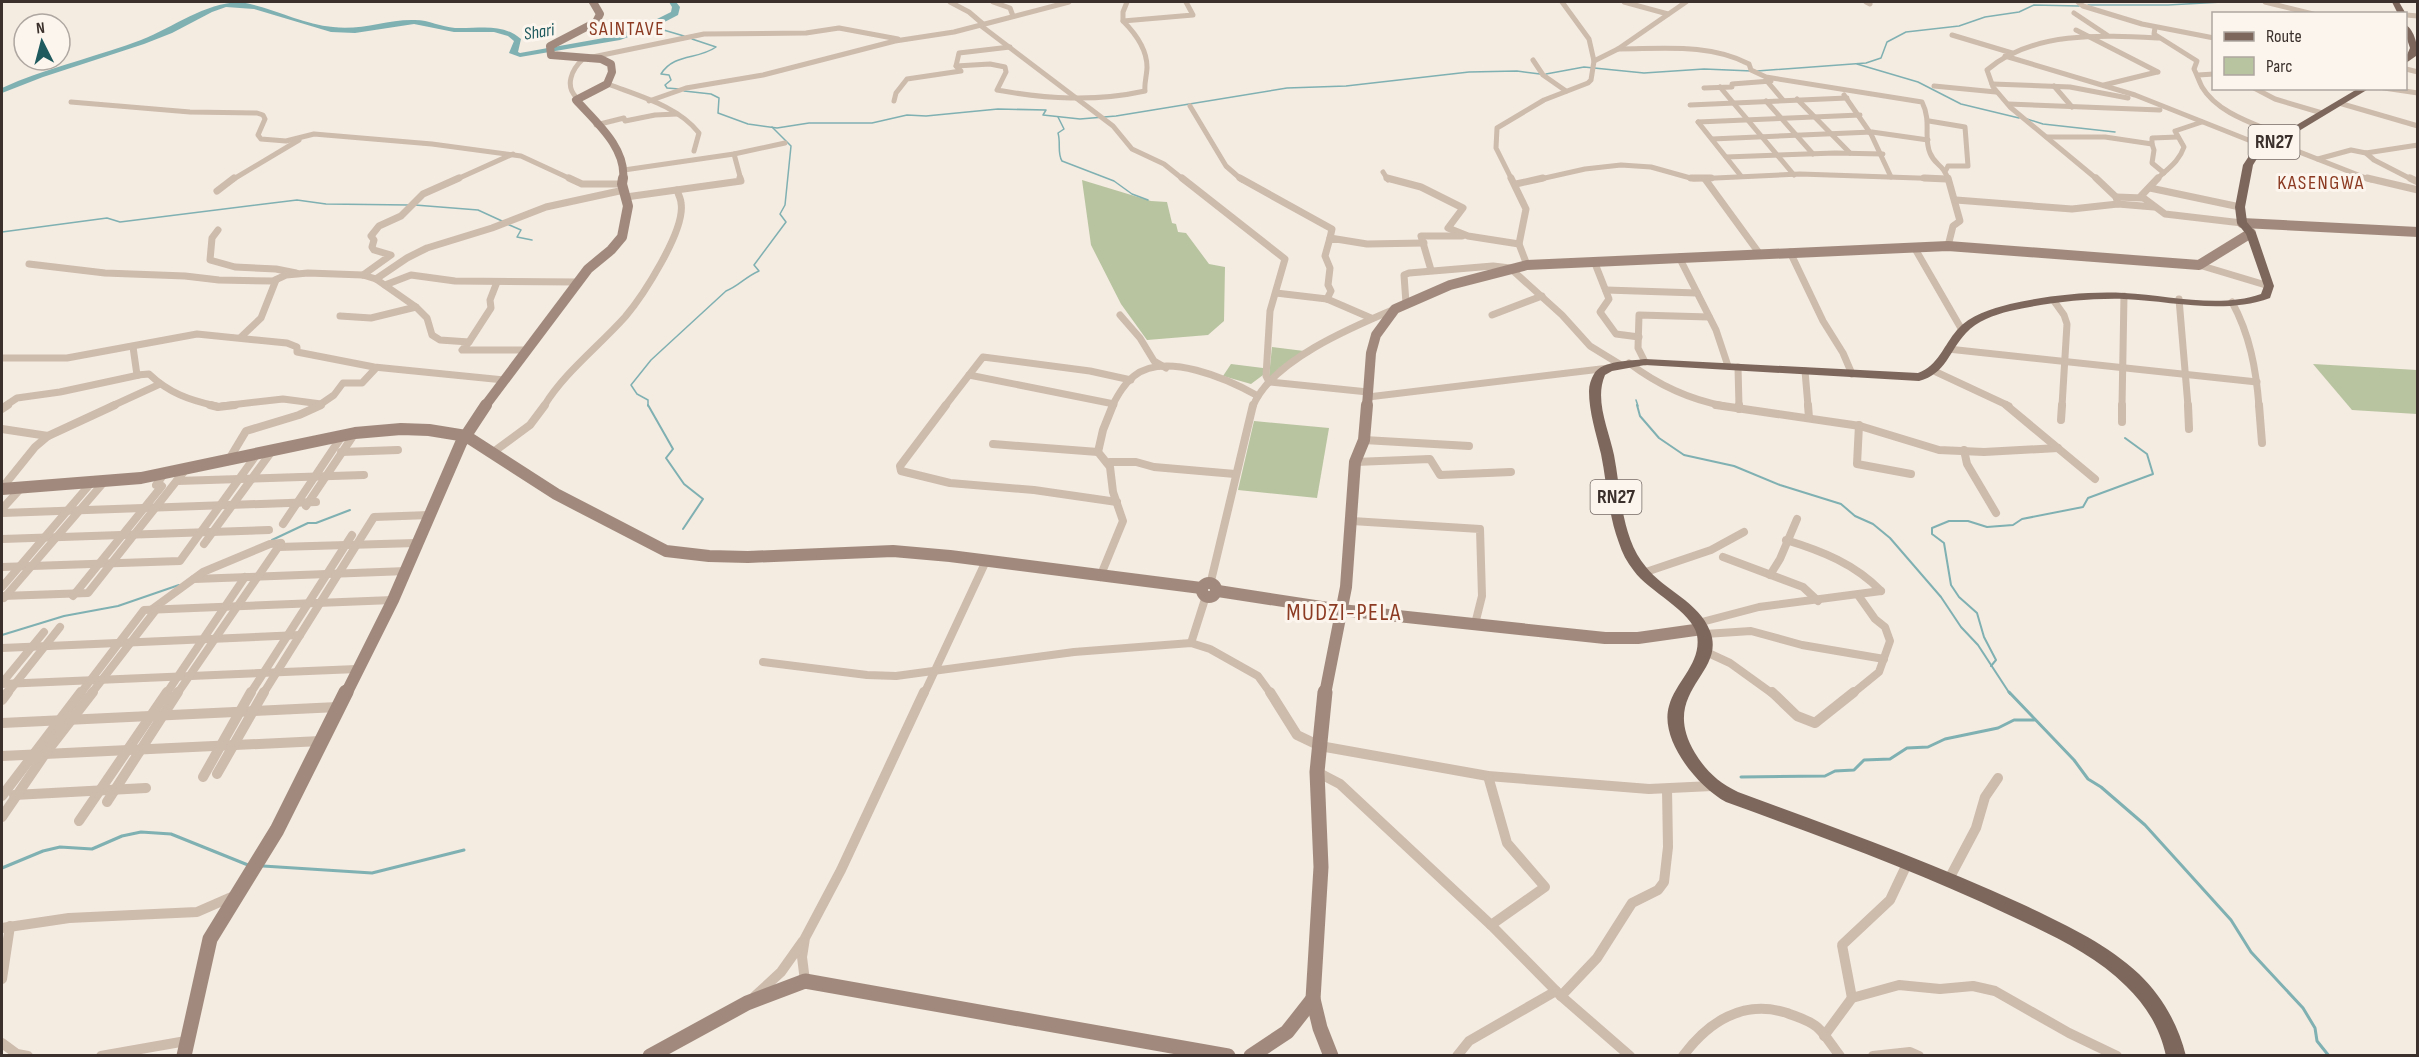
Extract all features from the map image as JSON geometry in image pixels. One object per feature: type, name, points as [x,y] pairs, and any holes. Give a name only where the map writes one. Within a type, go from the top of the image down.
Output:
[{"type":"main road","points":[[2407,60],[2412,56],[2414,48],[2410,35]]},
{"type":"main road","name":"RN27","points":[[2269,286],[2246,228],[2241,207],[2248,165],[2254,155],[2363,90]]},
{"type":"main road","points":[[1620,365],[1645,362],[1919,377],[1934,371],[1962,330],[1980,318],[2012,308],[2054,301],[2124,296],[2232,302],[2258,300],[2266,296],[2269,286]]},
{"type":"main road","name":"RN27","points":[[1620,365],[1600,373],[1594,387],[1623,537],[1632,557],[1643,573],[1701,628]]},
{"type":"main road","points":[[1701,628],[1704,651],[1676,706],[1675,717],[1683,744],[1696,766],[1712,786],[1732,797],[1949,879],[2067,935],[2119,969],[2143,990],[2159,1013],[2173,1040],[2176,1056]]},
{"type":"street","points":[[577,98],[608,84],[612,76],[610,62],[601,59],[584,59],[551,51],[596,22],[600,14],[593,2]]},
{"type":"street","points":[[950,2],[969,12],[982,25],[1074,98],[1102,117],[1113,126],[1132,149],[1164,164],[1282,256],[1285,262],[1270,311],[1266,376],[1269,382]]},
{"type":"street","points":[[993,2],[1010,8],[1013,16]]},
{"type":"street","points":[[649,101],[686,88],[763,75],[904,40],[935,36],[982,25],[1069,2]]},
{"type":"street","points":[[1123,21],[1123,12],[1127,2]]},
{"type":"street","points":[[1123,21],[1193,15],[1186,2]]},
{"type":"street","points":[[1527,265],[1519,244],[1528,212],[1516,184],[1497,153],[1495,138],[1497,128],[1523,111],[1588,83],[1594,66],[1589,39],[1562,2]]},
{"type":"street","points":[[1624,2],[1668,14]]},
{"type":"street","points":[[1594,66],[1686,2]]},
{"type":"street","points":[[2265,2],[2305,12]]},
{"type":"street","points":[[2081,4],[2156,27],[2212,38]]},
{"type":"street","points":[[2074,13],[2108,35]]},
{"type":"street","points":[[1662,19],[1673,20]]},
{"type":"street","points":[[956,66],[990,64],[1005,67],[1006,72],[997,90],[1046,99],[1145,91],[1147,66],[1144,52],[1129,26],[1123,21]]},
{"type":"street","points":[[2156,27],[2154,34],[2193,57],[2197,62],[2194,69],[2203,89],[2217,103],[2274,142]]},
{"type":"street","points":[[101,1056],[185,1048],[210,939],[277,830],[407,571],[416,543],[466,436],[525,350],[577,282],[622,237],[628,206],[624,191],[622,160],[613,144],[577,103],[577,98],[570,93],[569,86],[577,64],[584,59],[704,34],[806,33],[839,28],[904,40]]},
{"type":"street","points":[[2076,30],[2158,72],[2130,76],[2104,85]]},
{"type":"street","points":[[1952,35],[2012,53]]},
{"type":"street","points":[[2159,38],[2108,35],[2071,38],[2004,56],[1993,62],[1987,70],[1996,92],[2082,164],[2117,201],[2154,207],[2165,214],[2246,228],[2418,232]]},
{"type":"street","points":[[956,66],[959,53],[1010,47]]},
{"type":"street","points":[[1618,49],[1713,50],[1749,64],[1752,71],[1766,79],[1783,100]]},
{"type":"street","points":[[2004,56],[2104,85],[2146,101]]},
{"type":"street","points":[[1533,60],[1542,74],[1566,91]]},
{"type":"street","points":[[894,101],[907,79],[958,73],[961,71],[956,66]]},
{"type":"street","points":[[2198,75],[2212,74]]},
{"type":"street","points":[[1704,88],[1732,87],[1732,84],[1766,79],[1804,81],[1840,90],[1922,102],[1927,110],[1928,140],[1933,162],[1946,170]]},
{"type":"street","points":[[608,84],[679,113],[696,127],[699,133],[694,151]]},
{"type":"street","points":[[1992,84],[2054,86],[2103,92],[2146,101],[2202,122],[2274,142],[2374,181],[2398,188],[2418,190]]},
{"type":"street","points":[[1934,86],[1996,92]]},
{"type":"street","points":[[2054,86],[2072,107]]},
{"type":"street","points":[[1720,87],[1794,175]]},
{"type":"street","points":[[1840,90],[1872,132],[1891,177]]},
{"type":"street","points":[[2258,90],[2275,99],[2322,113]]},
{"type":"street","points":[[2398,90],[2418,93]]},
{"type":"street","points":[[1690,105],[1847,98]]},
{"type":"street","points":[[1797,99],[1850,153]]},
{"type":"street","points":[[1767,101],[1813,154]]},
{"type":"street","points":[[71,102],[190,112],[257,113],[263,115],[265,119],[258,135],[261,140],[286,141],[314,134],[513,154],[582,184],[624,191]]},
{"type":"street","points":[[2339,103],[2418,126]]},
{"type":"street","points":[[2008,104],[2172,110]]},
{"type":"street","points":[[1190,106],[1223,164],[1241,179],[1332,229],[1325,255],[1330,268],[1328,285],[1332,291],[1327,299]]},
{"type":"street","points":[[596,125],[624,118],[626,121],[679,113]]},
{"type":"street","points":[[1741,176],[1698,122],[1860,115]]},
{"type":"street","points":[[1929,121],[1965,127],[1968,166],[1948,165],[1946,170],[1947,179],[1956,200],[1959,221],[1953,226],[1948,246]]},
{"type":"street","points":[[2143,198],[2142,194],[2178,161],[2183,153],[2184,147],[2175,131],[2202,122]]},
{"type":"street","points":[[1712,139],[1872,132],[1928,140]]},
{"type":"street","points":[[2047,137],[2104,137],[2152,144]]},
{"type":"street","points":[[2164,173],[2152,163],[2154,150],[2152,138],[2178,137]]},
{"type":"street","points":[[217,191],[234,178],[302,138]]},
{"type":"street","points":[[624,170],[734,154],[785,143]]},
{"type":"street","points":[[2318,159],[2351,150],[2366,153],[2418,145]]},
{"type":"street","points":[[2366,153],[2374,160],[2416,181]]},
{"type":"street","points":[[363,275],[391,255],[374,250],[374,240],[370,236],[379,226],[401,216],[423,194],[513,154]]},
{"type":"street","points":[[376,279],[403,260],[425,249],[550,204],[624,191],[677,190],[741,181],[734,154]]},
{"type":"street","points":[[1726,157],[1883,154]]},
{"type":"street","points":[[1516,184],[1585,168],[1621,165],[1651,167],[1707,182],[1719,178],[1741,176],[1794,175],[1947,179]]},
{"type":"street","points":[[1383,172],[1388,180],[1421,187],[1459,204],[1463,211],[1448,228],[1468,236]]},
{"type":"street","points":[[1707,182],[1726,202],[1739,227],[1760,254]]},
{"type":"street","points":[[2150,189],[2241,207]]},
{"type":"street","points":[[492,453],[530,425],[554,390],[626,316],[654,276],[672,243],[682,205],[677,190]]},
{"type":"street","points":[[1956,200],[2072,209],[2143,198],[2150,201],[2154,207]]},
{"type":"street","points":[[2199,265],[2246,228]]},
{"type":"street","points":[[218,230],[212,238],[210,260],[241,268],[267,267],[286,269],[296,273],[363,275],[376,279],[416,307],[427,318],[432,335],[440,340],[469,342]]},
{"type":"street","points":[[1431,270],[1421,236],[1468,236],[1519,244]]},
{"type":"street","points":[[1330,238],[1367,244],[1424,243]]},
{"type":"street","points":[[1191,644],[1209,590],[1235,474],[1252,408],[1258,396],[1269,382],[1333,337],[1371,318],[1450,285],[1527,265],[1948,246],[2199,265],[2269,286]]},
{"type":"street","points":[[1914,247],[1962,330]]},
{"type":"street","points":[[1790,252],[1823,321],[1843,353],[1852,375]]},
{"type":"street","points":[[1679,257],[1733,366],[1739,408]]},
{"type":"street","points":[[1594,261],[1609,299],[1600,312],[1616,334],[1639,337]]},
{"type":"street","points":[[29,264],[105,273],[185,276],[219,280],[276,280],[296,273]]},
{"type":"street","points":[[1406,303],[1404,275],[1431,270],[1494,266],[1510,268],[1542,296],[1590,346],[1620,365],[1693,398],[1739,408],[1859,425],[1937,450],[2016,451],[2058,448]]},
{"type":"street","points":[[385,285],[411,275],[455,281],[577,282]]},
{"type":"street","points":[[241,337],[261,318],[276,280]]},
{"type":"street","points":[[497,282],[490,300],[491,308],[480,328],[462,350],[525,350]]},
{"type":"street","points":[[1606,290],[1697,293]]},
{"type":"street","points":[[1276,293],[1327,299],[1371,318]]},
{"type":"street","points":[[1492,315],[1542,296]]},
{"type":"street","points":[[2122,422],[2124,296]]},
{"type":"street","points":[[2179,299],[2187,375],[2188,429]]},
{"type":"street","points":[[2054,301],[2064,315],[2067,324],[2061,420]]},
{"type":"street","points":[[2232,302],[2239,314],[2254,357],[2262,443]]},
{"type":"street","points":[[340,316],[371,318],[416,307]]},
{"type":"street","points":[[1331,1056],[1320,1028],[1313,999],[1321,867],[1317,772],[1327,675],[1346,587],[1355,462],[1365,440],[1371,353],[1376,335],[1395,309]]},
{"type":"street","points":[[1120,315],[1140,338],[1154,361],[1167,368]]},
{"type":"street","points":[[1645,362],[1638,348],[1639,315],[1709,317]]},
{"type":"street","points":[[2,358],[67,358],[197,334],[287,343],[297,347],[297,352],[321,359],[376,368],[452,373],[504,380]]},
{"type":"street","points":[[133,347],[137,375],[139,375]]},
{"type":"street","points":[[1948,349],[2257,381]]},
{"type":"street","points":[[1117,502],[1035,490],[962,486],[918,478],[901,471],[900,466],[983,357],[1090,371],[1131,380]]},
{"type":"street","points":[[1098,452],[1100,436],[1120,391],[1154,361]]},
{"type":"street","points":[[1269,382],[1368,394],[1620,365]]},
{"type":"street","points":[[227,461],[246,431],[291,419],[321,404],[343,383],[362,383],[376,368]]},
{"type":"street","points":[[1143,370],[1167,368],[1213,374],[1241,385],[1258,396]]},
{"type":"street","points":[[1805,371],[1809,418]]},
{"type":"street","points":[[1934,371],[2010,407],[2095,479]]},
{"type":"street","points":[[2,409],[16,398],[60,392],[149,374],[164,388],[195,401],[218,407],[284,399],[321,404]]},
{"type":"street","points":[[969,375],[1114,404]]},
{"type":"street","points":[[2,489],[35,447],[48,436],[160,384]]},
{"type":"street","points":[[1859,425],[1857,464],[1911,474]]},
{"type":"street","points":[[2,429],[42,433],[48,436]]},
{"type":"street","points":[[2,489],[104,482],[164,474],[349,435],[401,429],[429,430],[466,436],[556,494],[643,541],[666,551],[709,556],[893,551],[1209,590],[1341,610],[1605,638],[1638,638],[1701,628],[1759,608],[1881,591],[1869,577],[1819,550],[1786,540]]},
{"type":"street","points":[[283,524],[307,503],[342,452],[349,435]]},
{"type":"street","points":[[307,503],[315,477],[331,452],[349,435]]},
{"type":"street","points":[[1365,440],[1469,446]]},
{"type":"street","points":[[993,444],[1098,452],[1110,462],[1113,472],[1113,492],[1123,520],[1100,577]]},
{"type":"street","points":[[331,452],[398,450]]},
{"type":"street","points":[[1964,450],[1967,464],[1996,513]]},
{"type":"street","points":[[204,544],[272,451]]},
{"type":"street","points":[[2,567],[180,561],[257,454]]},
{"type":"street","points":[[1355,462],[1430,459],[1440,475],[1511,472]]},
{"type":"street","points":[[1110,462],[1136,462],[1154,467],[1235,474]]},
{"type":"street","points":[[3,598],[73,596],[87,593],[186,470]]},
{"type":"street","points":[[73,596],[162,486],[156,485],[164,474]]},
{"type":"street","points":[[177,482],[364,475]]},
{"type":"street","points":[[3,598],[104,482]]},
{"type":"street","points":[[2,587],[91,483]]},
{"type":"street","points":[[2,511],[21,488]]},
{"type":"street","points":[[2,511],[307,503]]},
{"type":"street","points":[[218,774],[276,672],[374,517],[430,515]]},
{"type":"street","points":[[1770,576],[1797,519]]},
{"type":"street","points":[[1352,521],[1480,529],[1482,596],[1475,624]]},
{"type":"street","points":[[2,539],[269,530]]},
{"type":"street","points":[[1643,573],[1711,550],[1743,532]]},
{"type":"street","points":[[203,777],[262,673],[352,535]]},
{"type":"street","points":[[2,817],[45,754],[153,610],[203,572],[270,544],[281,543],[162,715],[107,802]]},
{"type":"street","points":[[278,547],[416,543]]},
{"type":"street","points":[[1723,557],[1803,587],[1818,601]]},
{"type":"street","points":[[747,1004],[781,972],[805,938],[840,870],[986,561]]},
{"type":"street","points":[[194,579],[407,571]]},
{"type":"street","points":[[79,821],[246,577]]},
{"type":"street","points":[[1704,651],[1722,657],[1772,692],[1809,723],[1815,723],[1880,672],[1890,641],[1885,627],[1875,619],[1858,595]]},
{"type":"street","points":[[2,795],[31,754],[144,610],[393,600]]},
{"type":"street","points":[[2,700],[60,627]]},
{"type":"street","points":[[1701,628],[1751,631],[1802,645],[1884,658]]},
{"type":"street","points":[[2,683],[44,632]]},
{"type":"street","points":[[2,648],[300,635]]},
{"type":"street","points":[[763,662],[867,675],[896,676],[1096,650],[1191,644],[1210,649],[1258,676],[1297,735],[1320,746],[1488,776],[1667,789],[1712,786]]},
{"type":"street","points":[[2,683],[357,669]]},
{"type":"street","points":[[2,723],[338,707]]},
{"type":"street","points":[[2,756],[321,741]]},
{"type":"street","points":[[1317,772],[1340,784],[1491,925],[1559,994],[1630,1056]]},
{"type":"street","points":[[1488,776],[1507,843],[1545,887],[1491,925]]},
{"type":"street","points":[[1949,879],[1976,828],[1985,797],[1998,778]]},
{"type":"street","points":[[2,795],[146,788]]},
{"type":"street","points":[[1457,1056],[1469,1041],[1559,994],[1597,958],[1632,903],[1659,890],[1664,882],[1668,847],[1667,789]]},
{"type":"street","points":[[1852,998],[1842,945],[1890,900],[1908,862]]},
{"type":"street","points":[[2,979],[6,927],[69,918],[197,912],[236,895]]},
{"type":"street","points":[[805,938],[802,957],[805,981]]},
{"type":"street","points":[[650,1056],[747,1004],[805,981],[1228,1056]]},
{"type":"street","points":[[1824,1036],[1852,998],[1899,985],[1940,989],[1973,986],[1995,991],[2069,1033],[2117,1056]]},
{"type":"street","points":[[1251,1056],[1275,1043],[1293,1029],[1313,999]]},
{"type":"street","points":[[1683,1056],[1695,1037],[1716,1020],[1751,1008],[1780,1009],[1815,1025],[1840,1056]]},
{"type":"street","points":[[2,1043],[17,1054],[28,1056]]},
{"type":"street","points":[[1873,1056],[1910,1052],[1919,1056]]},
{"type":"green space","points":[[1082,180],[1151,201],[1167,202],[1172,223],[1176,224],[1178,232],[1186,233],[1209,264],[1225,267],[1224,321],[1208,335],[1147,340],[1121,304],[1091,245]]},
{"type":"green space","points":[[1272,347],[1304,351],[1273,376],[1269,376]]},
{"type":"green space","points":[[1231,364],[1263,368],[1263,375],[1251,384],[1223,376]]},
{"type":"green space","points":[[2313,364],[2417,370],[2417,414],[2352,410]]},
{"type":"green space","points":[[1254,421],[1329,428],[1317,498],[1238,490]]},
{"type":"waterway","name":"Shari","points":[[2,91],[40,75],[141,43],[209,10],[226,5],[254,7],[331,30],[346,31],[414,22],[454,30],[494,29],[503,31],[518,41],[513,53],[520,55],[617,38],[650,26],[675,13],[676,7],[672,2]]},
{"type":"waterway","points":[[2088,5],[2222,2]]},
{"type":"waterway","points":[[1757,71],[1866,63],[1881,58],[1887,42],[1906,32],[1959,26],[1985,17],[2019,12],[2034,5],[2079,6]]},
{"type":"waterway","points":[[650,26],[684,36]]},
{"type":"waterway","points":[[679,89],[667,88],[665,85],[671,80],[669,75],[661,74],[666,67],[716,47],[692,39]]},
{"type":"waterway","points":[[1857,64],[1918,82],[1961,104],[2019,118]]},
{"type":"waterway","points":[[1546,74],[1584,67],[1644,73],[1704,69],[1752,71]]},
{"type":"waterway","points":[[772,127],[809,123],[872,123],[907,115],[926,116],[998,109],[1046,110],[1043,115],[1080,119],[1116,116],[1287,88],[1346,86],[1469,72],[1517,71],[1540,74]]},
{"type":"waterway","points":[[684,91],[711,94],[719,98],[718,113],[748,124],[772,127]]},
{"type":"waterway","points":[[1058,117],[1064,129],[1058,133],[1062,161],[1114,181],[1132,194],[1148,200]]},
{"type":"waterway","points":[[2027,119],[2043,124],[2115,132]]},
{"type":"waterway","points":[[648,405],[648,400],[637,394],[631,385],[651,360],[726,291],[759,271],[754,265],[786,222],[780,214],[785,205],[791,146],[772,127]]},
{"type":"waterway","points":[[2,232],[107,218],[120,222],[297,200],[326,204],[409,205]]},
{"type":"waterway","points":[[415,205],[478,210],[502,221]]},
{"type":"waterway","points":[[507,224],[521,230],[517,237],[532,240]]},
{"type":"waterway","points":[[1636,400],[1638,406]]},
{"type":"waterway","points":[[648,405],[673,449],[666,458],[684,484],[703,499],[683,529]]},
{"type":"waterway","points":[[1637,405],[1640,416],[1659,438],[1684,455],[1734,466],[1780,485],[1841,504],[1855,516],[1873,524],[1890,538],[1941,597],[1991,666]]},
{"type":"waterway","points":[[1991,666],[1996,660],[1984,637],[1977,613],[1959,597],[1951,585],[1944,543],[1932,534],[1932,528],[1949,521],[1968,521],[1987,527],[2013,525],[2022,519],[2083,507],[2088,498],[2153,474],[2147,454],[2125,438]]},
{"type":"waterway","points":[[272,540],[308,523],[316,523],[350,510]]},
{"type":"waterway","points":[[2,635],[64,616],[118,606],[179,585]]},
{"type":"waterway","points":[[1991,666],[2010,694]]},
{"type":"waterway","points":[[2009,692],[2074,760],[2088,779],[2101,787],[2145,825],[2231,920],[2251,952],[2303,1008],[2315,1028],[2317,1041],[2329,1056]]},
{"type":"waterway","points":[[1741,777],[1825,776],[1835,771],[1854,770],[1864,760],[1890,759],[1907,748],[1928,747],[1945,739],[1998,728],[2014,720],[2034,720]]},
{"type":"waterway","points":[[2,868],[43,851],[60,847],[92,849],[122,836],[141,832],[171,834],[248,865]]},
{"type":"waterway","points":[[263,866],[372,873],[464,850]]},
{"type":"district","name":"SAINTAVE","points":[[627,29]]},
{"type":"district","name":"KASENGWA","points":[[2321,183]]},
{"type":"district","name":"MUDZI-PELA","points":[[1344,612]]}]
